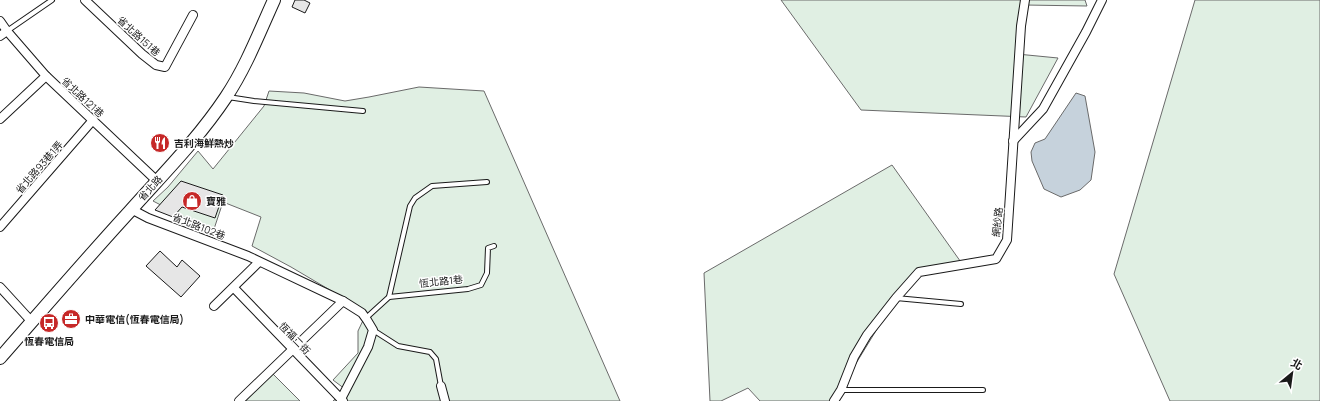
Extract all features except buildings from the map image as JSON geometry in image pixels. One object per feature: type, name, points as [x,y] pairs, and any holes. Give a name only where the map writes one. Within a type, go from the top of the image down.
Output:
[{"type":"main road","name":"省北路","points":[[0,358],[131,210],[158,182],[201,130],[226,97],[246,62],[274,0]]},
{"type":"street","name":"省北路151巷","points":[[85,0],[142,54],[156,65],[165,67],[193,15]]},
{"type":"street","name":"網紗路","points":[[834,401],[842,390],[854,357],[867,335],[919,272],[996,259],[1007,240],[1021,26],[1025,0]]},
{"type":"street","points":[[1013,141],[1043,109],[1102,0]]},
{"type":"street","name":"省北路121巷","points":[[0,21],[3,33],[158,182]]},
{"type":"street","points":[[0,119],[46,76]]},
{"type":"street","name":"省北路93巷1弄","points":[[0,227],[93,120]]},
{"type":"street","name":"省北路102巷","points":[[131,210],[148,218],[248,256],[259,262]]},
{"type":"street","points":[[214,306],[259,262],[343,301],[358,310],[366,318],[373,330],[368,347],[342,400]]},
{"type":"street","points":[[0,287],[32,322]]},
{"type":"street","name":"恆福二街","points":[[234,288],[292,350],[342,400]]},
{"type":"street","points":[[239,401],[343,301]]},
{"type":"street","points":[[441,386],[445,401]]},
{"type":"lane","points":[[3,33],[52,0]]},
{"type":"lane","points":[[226,97],[363,111]]},
{"type":"lane","points":[[366,318],[389,297],[410,206],[415,198],[432,186],[486,182]]},
{"type":"lane","name":"恆北路1巷","points":[[389,297],[468,288],[481,285],[487,273],[488,248],[494,246]]},
{"type":"lane","points":[[896,298],[961,304]]},
{"type":"lane","points":[[373,330],[398,346],[430,352],[436,359],[441,386]]},
{"type":"lane","points":[[842,390],[983,390]]},
{"type":"green space","points":[[781,0],[1085,0],[1087,6],[1025,5],[1017,54],[1058,58],[1026,117],[861,110]]},
{"type":"green space","points":[[1195,0],[1320,0],[1320,401],[1170,401],[1114,274]]},
{"type":"green space","points":[[419,87],[484,91],[620,401],[333,401],[345,389],[333,380],[358,353],[358,331],[367,312],[252,246],[261,217],[223,202],[213,232],[153,201],[168,187],[198,151],[213,169],[264,106],[269,91],[304,93],[345,101]]},
{"type":"green space","points":[[892,165],[963,265],[919,272],[896,298],[833,401],[760,401],[748,388],[721,401],[710,401],[704,273]]},
{"type":"green space","points":[[272,373],[300,401],[242,401]]},
{"type":"shaded area","points":[[1076,93],[1085,96],[1095,152],[1091,180],[1080,190],[1061,197],[1044,189],[1032,161],[1031,152],[1035,143],[1045,139]]},
{"type":"place","name":"吉利海鮮熱炒","points":[[160,143]]},
{"type":"place","name":"寶雅","points":[[192,201]]},
{"type":"place","name":"中華電信(恆春電信局)","points":[[71,319]]},
{"type":"place","name":"恆春電信局","points":[[49,323]]}]
